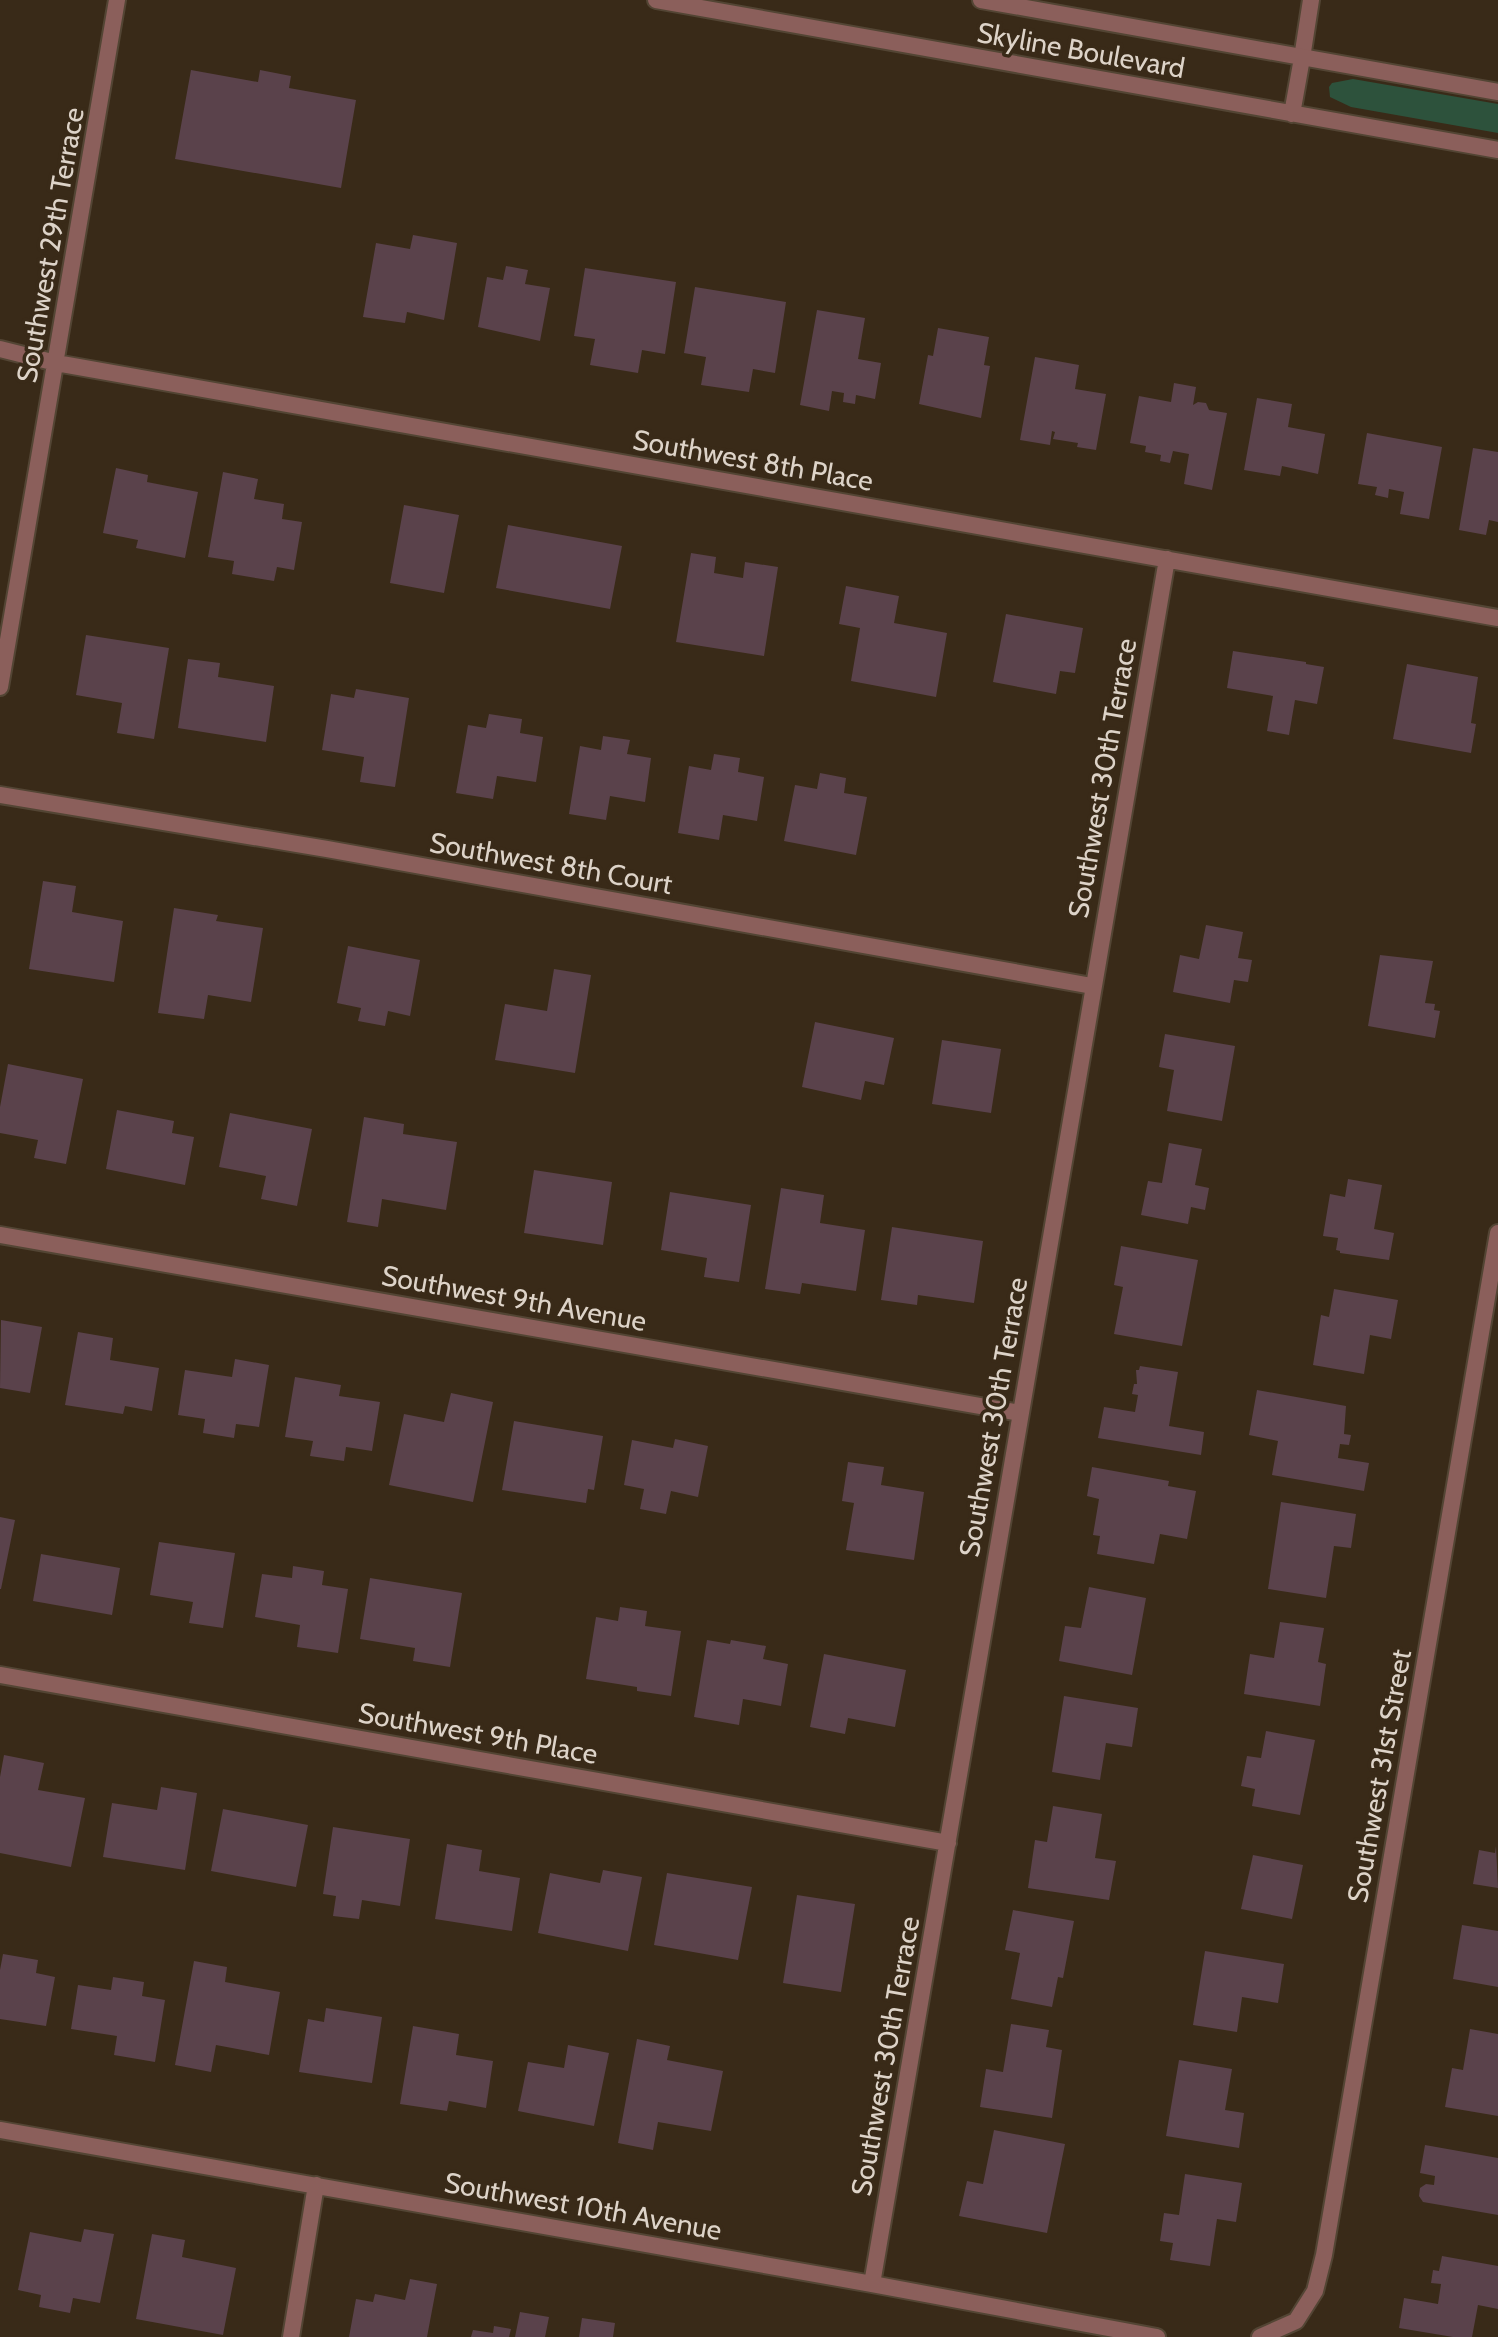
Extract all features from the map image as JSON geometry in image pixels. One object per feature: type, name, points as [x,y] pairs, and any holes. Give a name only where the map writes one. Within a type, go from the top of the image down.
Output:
[{"type":"street","name":"Southwest 29th Terrace","points":[[0,687],[117,0]]},
{"type":"street","name":"Skyline Boulevard","points":[[656,0],[1498,150]]},
{"type":"street","name":"Skyline Boulevard","points":[[981,0],[1498,92]]},
{"type":"street","points":[[1292,114],[1311,0]]},
{"type":"street","name":"Southwest 8th Place","points":[[0,349],[56,363],[1498,618]]},
{"type":"street","name":"Southwest 30th Terrace","points":[[872,2284],[1167,559]]},
{"type":"street","name":"Southwest 8th Court","points":[[0,795],[327,849],[1092,986]]},
{"type":"street","name":"Southwest 31st Street","points":[[1260,2337],[1296,2321],[1315,2291],[1324,2255],[1498,1233]]},
{"type":"street","name":"Southwest 9th Avenue","points":[[0,1235],[1020,1413]]},
{"type":"street","name":"Southwest 9th Place","points":[[0,1675],[948,1843]]},
{"type":"street","name":"Southwest 10th Avenue","points":[[0,2130],[1157,2337]]},
{"type":"street","points":[[291,2337],[316,2185]]},
{"type":"green space","points":[[1353,79],[1498,104],[1498,133],[1351,107],[1330,97],[1329,87],[1332,83]]},
{"type":"building","points":[[191,70],[258,82],[260,70],[291,76],[289,88],[356,100],[341,188],[175,159]]},
{"type":"building","points":[[413,235],[457,243],[444,320],[407,312],[405,323],[363,317],[376,243],[410,249]]},
{"type":"building","points":[[506,266],[528,270],[525,284],[550,288],[540,341],[478,327],[487,277],[503,280]]},
{"type":"building","points":[[585,268],[676,282],[665,354],[642,350],[638,373],[590,365],[595,339],[574,336]]},
{"type":"building","points":[[695,287],[786,302],[775,373],[753,369],[749,392],[701,385],[706,357],[684,353]]},
{"type":"building","points":[[817,310],[865,318],[858,359],[881,363],[875,399],[856,395],[855,404],[843,402],[844,393],[832,391],[829,411],[800,405]]},
{"type":"building","points":[[938,328],[989,337],[984,365],[990,366],[981,418],[919,404],[928,355],[933,356]]},
{"type":"building","points":[[1035,357],[1079,365],[1075,389],[1106,394],[1096,450],[1053,439],[1055,432],[1052,431],[1050,445],[1020,440]]},
{"type":"building","points":[[1174,383],[1196,387],[1193,405],[1206,403],[1209,410],[1227,413],[1212,490],[1184,484],[1189,454],[1173,451],[1170,463],[1160,461],[1161,455],[1145,452],[1146,446],[1130,443],[1139,396],[1171,402]]},
{"type":"building","points":[[1257,398],[1292,404],[1288,427],[1325,434],[1318,474],[1282,466],[1280,476],[1244,470]]},
{"type":"building","points":[[1367,433],[1442,447],[1429,519],[1400,514],[1404,492],[1389,489],[1388,498],[1375,495],[1377,487],[1358,484]]},
{"type":"building","points":[[1473,448],[1498,452],[1498,522],[1489,520],[1486,535],[1459,530]]},
{"type":"building","points":[[116,468],[148,475],[147,482],[198,492],[185,558],[136,548],[138,540],[103,533]]},
{"type":"building","points":[[223,472],[258,479],[254,499],[284,504],[282,519],[302,522],[294,570],[277,567],[274,581],[232,574],[234,561],[208,557]]},
{"type":"building","points":[[404,505],[459,515],[444,593],[390,583]]},
{"type":"building","points":[[508,525],[622,546],[610,609],[496,588]]},
{"type":"building","points":[[691,553],[716,557],[714,573],[743,578],[745,562],[778,567],[764,656],[676,642]]},
{"type":"building","points":[[846,586],[899,596],[894,623],[947,633],[936,697],[851,681],[860,628],[839,624]]},
{"type":"building","points":[[1006,614],[1083,628],[1075,673],[1060,671],[1056,694],[993,682]]},
{"type":"building","points":[[86,635],[169,648],[154,739],[117,733],[122,703],[76,695]]},
{"type":"building","points":[[1233,651],[1324,667],[1317,704],[1295,700],[1289,735],[1267,731],[1273,696],[1227,688]]},
{"type":"building","points":[[188,659],[220,663],[218,677],[274,686],[266,742],[178,728]]},
{"type":"building","points":[[1407,664],[1478,677],[1471,723],[1476,724],[1471,753],[1393,739]]},
{"type":"building","points":[[356,689],[409,698],[395,787],[360,782],[364,757],[322,750],[331,694],[354,698]]},
{"type":"building","points":[[489,714],[522,719],[520,733],[543,737],[536,782],[497,776],[493,799],[456,793],[468,725],[486,728]]},
{"type":"building","points":[[603,736],[630,740],[627,754],[651,758],[645,802],[610,796],[606,820],[569,814],[580,746],[601,750]]},
{"type":"building","points":[[714,754],[740,758],[738,772],[764,777],[757,821],[723,815],[719,840],[678,833],[689,766],[711,770]]},
{"type":"building","points":[[820,773],[846,778],[844,793],[867,797],[856,855],[784,841],[795,785],[817,789]]},
{"type":"building","points":[[43,881],[76,886],[72,912],[123,921],[114,982],[29,969]]},
{"type":"building","points":[[174,908],[218,915],[216,921],[263,928],[251,1002],[208,995],[204,1019],[158,1013]]},
{"type":"building","points":[[1206,925],[1243,932],[1238,958],[1252,960],[1248,982],[1234,980],[1230,1003],[1173,992],[1180,955],[1199,959]]},
{"type":"building","points":[[348,946],[420,960],[410,1016],[388,1011],[385,1026],[358,1021],[361,1008],[337,1003]]},
{"type":"building","points":[[1380,955],[1433,961],[1425,1003],[1435,1004],[1434,1010],[1440,1011],[1435,1038],[1368,1026]]},
{"type":"building","points":[[554,969],[591,975],[575,1073],[495,1060],[505,1004],[547,1011]]},
{"type":"building","points":[[815,1022],[894,1038],[884,1085],[865,1081],[861,1100],[802,1087]]},
{"type":"building","points":[[1165,1034],[1235,1046],[1222,1121],[1167,1111],[1174,1070],[1159,1067]]},
{"type":"building","points":[[942,1040],[1001,1049],[991,1113],[932,1104]]},
{"type":"building","points":[[8,1064],[83,1079],[66,1164],[34,1158],[38,1140],[0,1133],[0,1107]]},
{"type":"building","points":[[117,1110],[174,1121],[172,1133],[194,1137],[185,1185],[106,1169]]},
{"type":"building","points":[[230,1113],[312,1129],[297,1206],[261,1199],[266,1176],[219,1167]]},
{"type":"building","points":[[364,1117],[404,1124],[403,1134],[457,1142],[446,1210],[382,1199],[378,1227],[347,1222]]},
{"type":"building","points":[[1169,1143],[1202,1149],[1195,1185],[1209,1188],[1205,1210],[1191,1207],[1188,1224],[1141,1215],[1148,1181],[1162,1183]]},
{"type":"building","points":[[534,1170],[612,1182],[603,1245],[524,1233]]},
{"type":"building","points":[[1348,1179],[1382,1185],[1374,1229],[1394,1233],[1389,1260],[1340,1253],[1336,1250],[1338,1238],[1323,1236],[1330,1194],[1345,1197]]},
{"type":"building","points":[[781,1188],[824,1195],[820,1223],[865,1230],[856,1291],[802,1283],[800,1294],[765,1289]]},
{"type":"building","points":[[670,1192],[751,1205],[739,1282],[704,1277],[707,1258],[661,1250]]},
{"type":"building","points":[[892,1227],[983,1241],[974,1303],[918,1295],[917,1305],[881,1300]]},
{"type":"building","points":[[1121,1246],[1198,1260],[1182,1346],[1114,1334],[1123,1287],[1114,1285]]},
{"type":"building","points":[[1334,1289],[1398,1300],[1391,1339],[1370,1335],[1364,1374],[1313,1365],[1321,1315],[1329,1317]]},
{"type":"building","points":[[1,1320],[42,1327],[30,1393],[0,1388]]},
{"type":"building","points":[[78,1332],[113,1338],[110,1360],[159,1368],[152,1411],[125,1406],[123,1414],[65,1405]]},
{"type":"building","points":[[235,1359],[269,1365],[259,1427],[236,1424],[234,1438],[203,1433],[205,1419],[178,1415],[185,1370],[232,1377]]},
{"type":"building","points":[[1140,1366],[1178,1372],[1169,1426],[1204,1432],[1201,1455],[1098,1438],[1104,1407],[1135,1412],[1138,1395],[1132,1394],[1134,1384],[1137,1384],[1136,1370]]},
{"type":"building","points":[[295,1377],[341,1385],[339,1396],[380,1402],[372,1451],[346,1447],[344,1461],[310,1456],[313,1441],[285,1437]]},
{"type":"building","points":[[1257,1390],[1346,1406],[1344,1434],[1351,1435],[1349,1445],[1340,1444],[1338,1458],[1369,1463],[1364,1491],[1272,1475],[1278,1441],[1249,1435]]},
{"type":"building","points":[[451,1393],[493,1402],[473,1502],[389,1485],[404,1414],[444,1422]]},
{"type":"building","points":[[514,1421],[603,1436],[594,1490],[588,1489],[586,1503],[502,1490]]},
{"type":"building","points":[[675,1439],[708,1446],[698,1497],[671,1491],[666,1514],[640,1509],[644,1489],[624,1485],[632,1440],[673,1448]]},
{"type":"building","points":[[848,1462],[884,1467],[881,1485],[924,1492],[914,1560],[846,1550],[854,1503],[842,1501]]},
{"type":"building","points":[[1092,1467],[1169,1481],[1168,1486],[1196,1491],[1187,1539],[1160,1534],[1154,1564],[1097,1554],[1100,1536],[1093,1535],[1099,1499],[1087,1496]]},
{"type":"building","points":[[1281,1502],[1356,1514],[1351,1548],[1334,1546],[1326,1598],[1268,1589]]},
{"type":"building","points":[[0,1517],[15,1520],[1,1589],[0,1589]]},
{"type":"building","points":[[159,1542],[235,1553],[223,1628],[189,1623],[193,1602],[150,1595]]},
{"type":"building","points":[[41,1554],[120,1568],[112,1615],[33,1601]]},
{"type":"building","points":[[293,1566],[324,1571],[322,1585],[348,1589],[338,1653],[297,1647],[300,1625],[255,1617],[262,1574],[292,1578]]},
{"type":"building","points":[[370,1578],[462,1593],[450,1667],[413,1661],[415,1648],[360,1639]]},
{"type":"building","points":[[1089,1587],[1146,1598],[1132,1675],[1059,1661],[1065,1626],[1081,1628]]},
{"type":"building","points":[[620,1607],[647,1611],[645,1626],[681,1631],[671,1696],[586,1679],[596,1617],[618,1621]]},
{"type":"building","points":[[1280,1622],[1324,1628],[1318,1662],[1326,1664],[1320,1706],[1244,1694],[1250,1654],[1274,1658]]},
{"type":"building","points":[[707,1640],[730,1644],[731,1640],[766,1646],[763,1659],[788,1664],[781,1706],[743,1699],[739,1725],[694,1717]]},
{"type":"building","points":[[824,1654],[906,1670],[895,1727],[848,1718],[845,1734],[810,1727]]},
{"type":"building","points":[[1064,1696],[1138,1708],[1132,1747],[1106,1743],[1100,1780],[1052,1772]]},
{"type":"building","points":[[1266,1731],[1315,1740],[1300,1815],[1252,1806],[1255,1789],[1241,1786],[1247,1756],[1261,1758]]},
{"type":"building","points":[[4,1755],[44,1763],[38,1790],[85,1798],[71,1867],[0,1853],[0,1777]]},
{"type":"building","points":[[161,1787],[197,1793],[185,1870],[103,1857],[112,1803],[157,1810]]},
{"type":"building","points":[[1053,1806],[1102,1814],[1095,1858],[1116,1861],[1109,1900],[1028,1888],[1035,1840],[1047,1842]]},
{"type":"building","points":[[223,1809],[308,1825],[296,1887],[211,1871]]},
{"type":"building","points":[[333,1827],[410,1839],[400,1906],[362,1900],[359,1919],[333,1916],[336,1896],[323,1894]]},
{"type":"building","points":[[447,1844],[482,1850],[479,1871],[520,1878],[512,1931],[435,1919]]},
{"type":"building","points":[[1496,1846],[1498,1888],[1473,1884],[1479,1850],[1495,1853]]},
{"type":"building","points":[[1253,1855],[1303,1865],[1292,1919],[1241,1909]]},
{"type":"building","points":[[603,1870],[642,1877],[628,1951],[538,1933],[550,1873],[600,1883]]},
{"type":"building","points":[[667,1873],[752,1887],[738,1960],[654,1945]]},
{"type":"building","points":[[797,1895],[855,1904],[841,1992],[783,1983]]},
{"type":"building","points":[[1013,1910],[1074,1921],[1063,1978],[1058,1977],[1052,2007],[1011,1999],[1020,1953],[1005,1950]]},
{"type":"building","points":[[1462,1925],[1498,1931],[1498,1987],[1453,1979]]},
{"type":"building","points":[[1205,1951],[1284,1964],[1278,2003],[1242,1997],[1237,2032],[1193,2025]]},
{"type":"building","points":[[3,1954],[38,1960],[36,1973],[55,1977],[46,2026],[0,2019]]},
{"type":"building","points":[[194,1961],[227,1967],[225,1982],[280,1992],[269,2055],[216,2045],[211,2072],[175,2065]]},
{"type":"building","points":[[113,1977],[144,1982],[142,1996],[165,2000],[155,2062],[114,2055],[117,2036],[71,2029],[78,1985],[111,1990]]},
{"type":"building","points":[[326,2008],[382,2017],[372,2083],[299,2072],[308,2019],[324,2022]]},
{"type":"building","points":[[1011,2024],[1049,2030],[1046,2047],[1062,2050],[1052,2118],[980,2107],[986,2069],[1003,2072]]},
{"type":"building","points":[[413,2026],[459,2034],[456,2055],[493,2061],[486,2108],[449,2101],[447,2111],[400,2104]]},
{"type":"building","points":[[1470,2029],[1498,2034],[1498,2116],[1445,2107],[1452,2068],[1463,2070]]},
{"type":"building","points":[[637,2039],[670,2046],[667,2060],[723,2071],[711,2131],[658,2122],[653,2150],[618,2143]]},
{"type":"building","points":[[568,2045],[609,2053],[594,2126],[518,2111],[528,2062],[564,2068]]},
{"type":"building","points":[[1179,2060],[1232,2069],[1225,2110],[1244,2113],[1239,2148],[1166,2136]]},
{"type":"building","points":[[994,2130],[1065,2144],[1047,2233],[959,2216],[967,2181],[983,2184]]},
{"type":"building","points":[[1425,2145],[1498,2158],[1498,2215],[1423,2202],[1419,2196],[1420,2188],[1426,2184],[1434,2185],[1435,2176],[1420,2173]]},
{"type":"building","points":[[1185,2174],[1242,2183],[1236,2222],[1217,2219],[1210,2266],[1170,2260],[1173,2243],[1160,2241],[1164,2213],[1179,2215]]},
{"type":"building","points":[[84,2229],[114,2234],[100,2303],[73,2298],[70,2313],[39,2307],[41,2295],[18,2290],[30,2232],[81,2242]]},
{"type":"building","points":[[152,2234],[185,2240],[182,2257],[236,2268],[223,2335],[136,2319]]},
{"type":"building","points":[[1442,2256],[1498,2266],[1498,2309],[1478,2305],[1472,2337],[1399,2328],[1404,2298],[1438,2304],[1441,2284],[1431,2283],[1433,2270],[1439,2271]]},
{"type":"building","points":[[410,2279],[437,2284],[427,2337],[349,2337],[356,2299],[373,2302],[375,2294],[405,2300]]},
{"type":"building","points":[[520,2312],[549,2317],[545,2337],[515,2337]]},
{"type":"building","points":[[582,2318],[615,2323],[613,2337],[579,2337]]},
{"type":"building","points":[[494,2326],[511,2329],[509,2337],[471,2337],[473,2330],[493,2333]]}]
